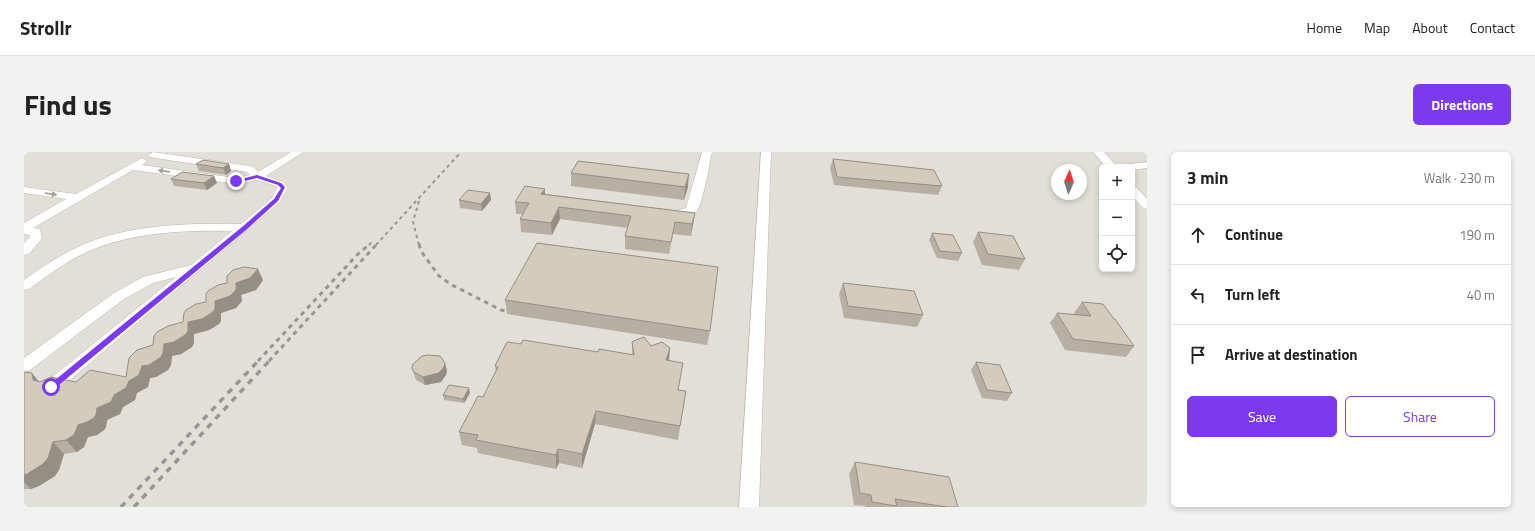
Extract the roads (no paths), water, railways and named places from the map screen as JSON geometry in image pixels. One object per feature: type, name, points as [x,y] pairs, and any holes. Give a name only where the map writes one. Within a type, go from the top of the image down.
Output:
[{"type":"street","points":[[133,166],[236,181],[257,177],[298,152]]},
{"type":"street","points":[[653,214],[668,216],[691,210],[695,201],[707,152]]},
{"type":"street","points":[[750,507],[766,152]]},
{"type":"street","points":[[1098,152],[1112,164]]},
{"type":"street","points":[[26,226],[79,198],[156,153],[250,169],[257,177],[280,184],[283,188],[276,200],[244,228],[51,387]]},
{"type":"street","points":[[1135,167],[1147,165]]},
{"type":"street","points":[[1135,169],[1147,172]]},
{"type":"street","points":[[24,190],[79,198]]},
{"type":"street","points":[[1135,192],[1147,206]]},
{"type":"street","points":[[24,251],[36,238],[36,232],[26,226]]},
{"type":"street","points":[[24,286],[64,260],[100,242],[137,234],[168,230],[217,227],[244,228]]},
{"type":"street","points":[[24,366],[119,296],[148,280],[196,267]]},
{"type":"railway","points":[[376,245],[461,152]]},
{"type":"railway","points":[[419,201],[413,222],[419,245]]},
{"type":"railway","points":[[370,244],[373,241]]},
{"type":"railway","points":[[258,361],[358,254],[370,244]]},
{"type":"railway","points":[[269,361],[377,244]]},
{"type":"railway","points":[[419,244],[421,251],[439,276],[452,285],[501,310],[517,313]]},
{"type":"railway","points":[[121,507],[259,360]]},
{"type":"railway","points":[[134,507],[270,360]]}]
